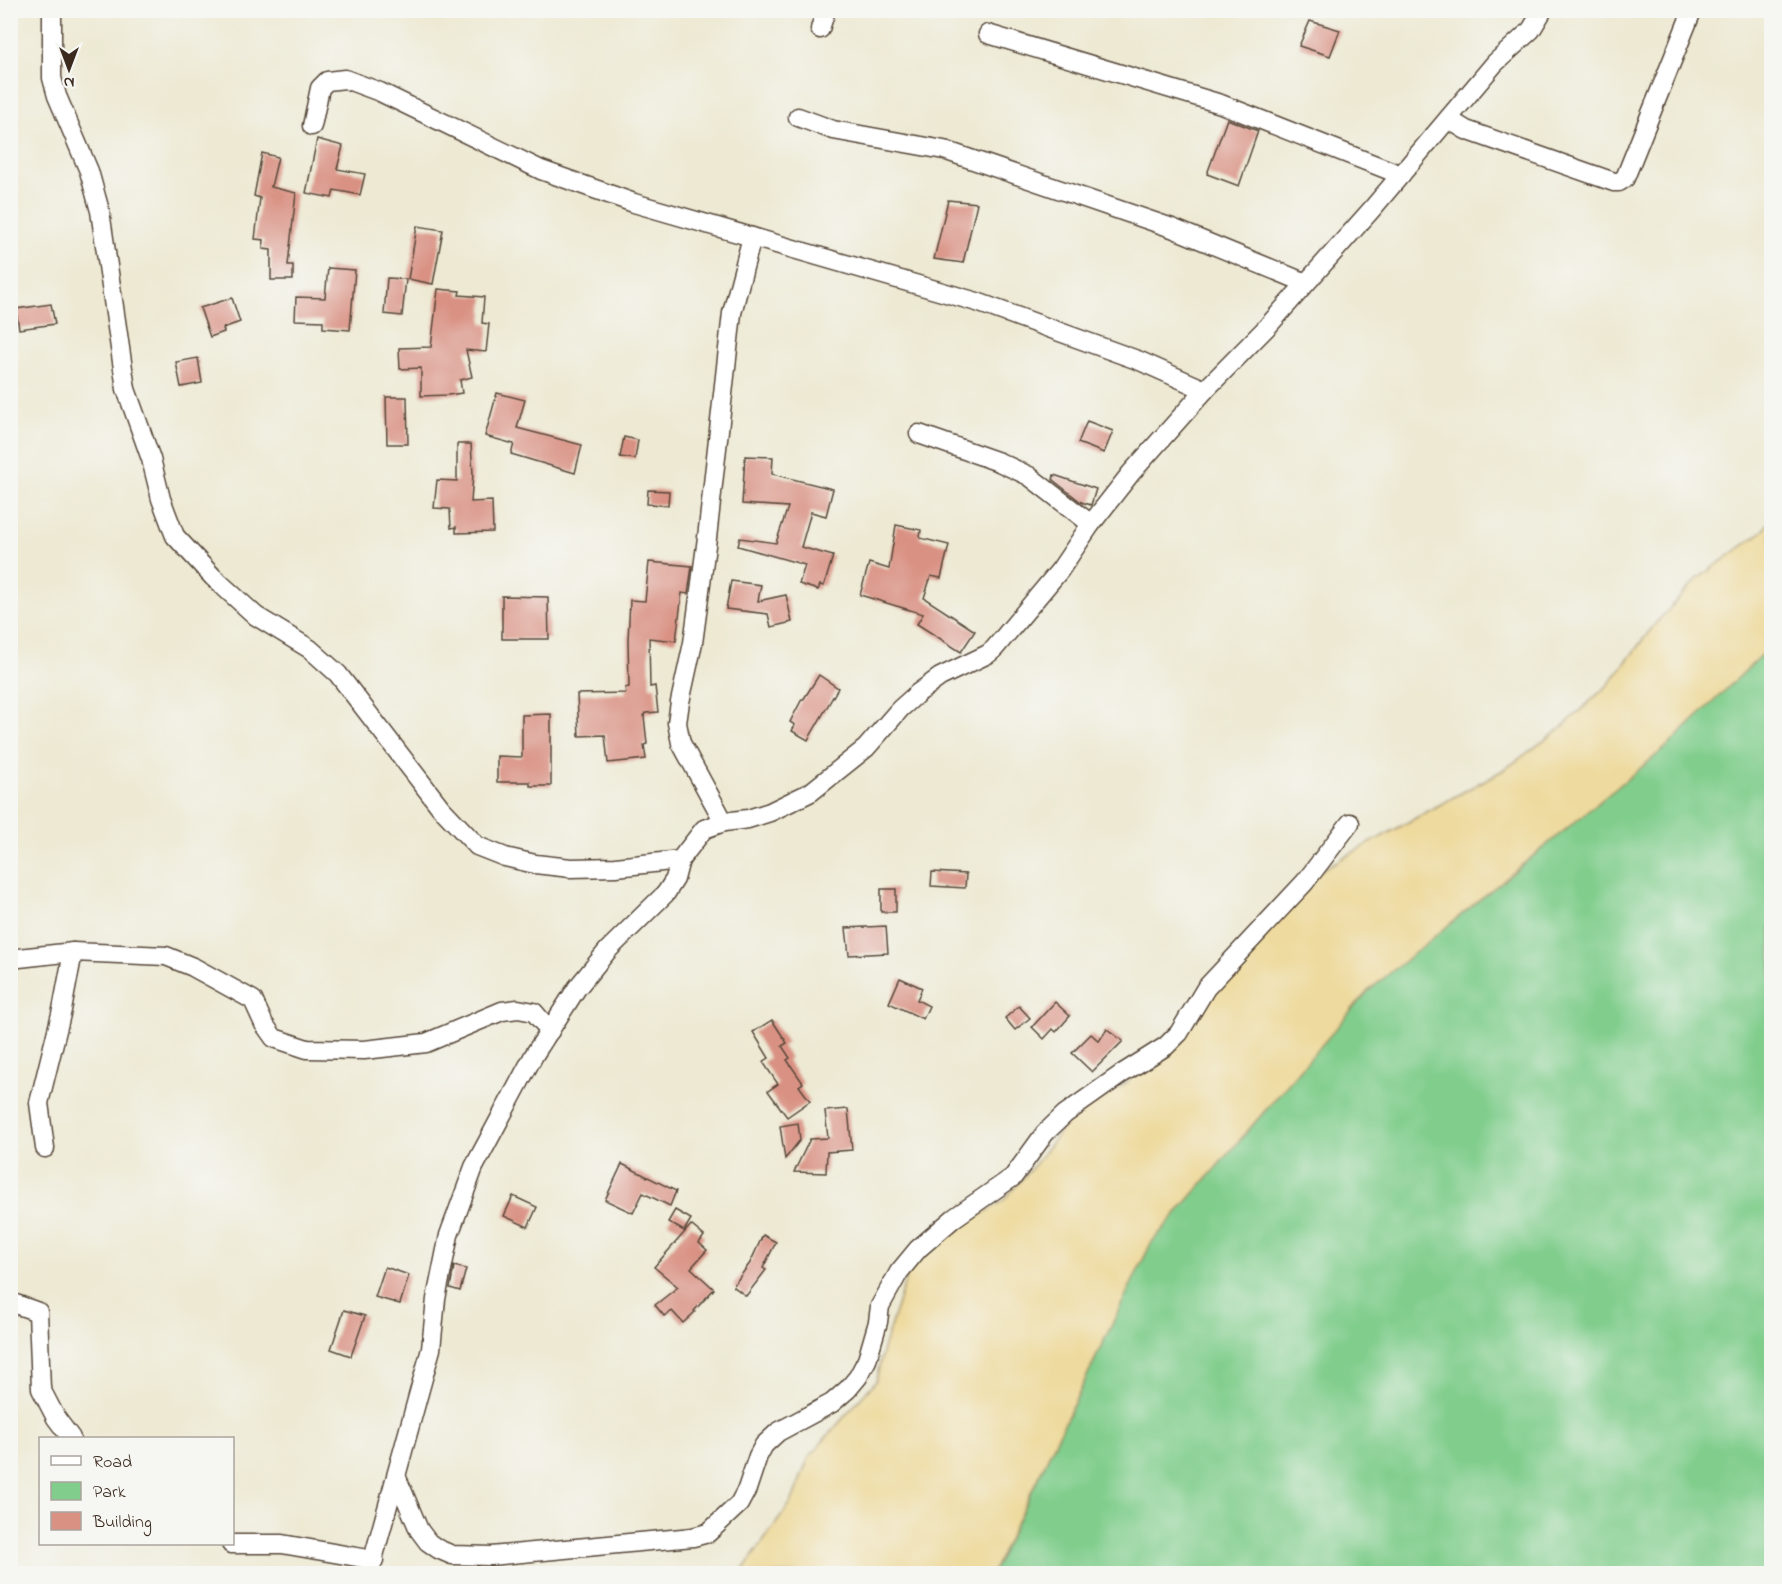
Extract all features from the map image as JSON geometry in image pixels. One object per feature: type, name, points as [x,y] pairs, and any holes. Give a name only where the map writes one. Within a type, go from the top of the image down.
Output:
[{"type":"street","points":[[52,10],[52,78],[57,96],[89,171],[100,211],[126,389],[175,536],[213,577],[256,616],[310,649],[338,674],[441,808],[477,846],[505,857],[535,864],[571,868],[616,867],[680,860]]},
{"type":"street","points":[[820,29],[826,10]]},
{"type":"street","points":[[234,1544],[282,1544],[372,1567],[432,1348],[436,1299],[449,1235],[474,1167],[534,1055],[577,988],[608,950],[666,893],[675,879],[680,860],[704,829],[770,812],[811,792],[866,748],[900,709],[918,693],[940,677],[988,654],[1060,570],[1091,524],[1131,473],[1204,390],[1268,326],[1401,175],[1495,63],[1531,30],[1543,10]]},
{"type":"street","points":[[1448,119],[1466,130],[1562,165],[1619,182],[1624,178],[1643,134],[1690,16]]},
{"type":"street","points":[[988,34],[1221,104],[1401,175]]},
{"type":"street","points":[[312,126],[320,88],[327,81],[345,79],[381,92],[541,170],[634,203],[977,302],[1140,361],[1204,390]]},
{"type":"street","points":[[798,117],[833,130],[944,150],[1172,228],[1306,283]]},
{"type":"street","points":[[724,822],[681,742],[677,723],[693,643],[706,549],[732,313],[752,237]]},
{"type":"street","points":[[919,434],[999,462],[1029,476],[1091,524]]},
{"type":"street","points":[[397,1478],[419,1530],[428,1542],[452,1555],[520,1554],[568,1547],[693,1537],[708,1533],[739,1504],[764,1445],[778,1432],[832,1403],[858,1377],[867,1360],[878,1322],[880,1306],[899,1272],[918,1249],[954,1218],[1013,1177],[1045,1133],[1065,1114],[1123,1072],[1166,1046],[1179,1033],[1206,988],[1305,882],[1350,823]]},
{"type":"street","points":[[10,959],[73,952],[166,956],[193,966],[253,1000],[264,1024],[274,1038],[307,1049],[364,1050],[426,1043],[502,1011],[518,1009],[534,1012],[550,1031]]},
{"type":"street","points":[[45,1148],[39,1103],[62,1010],[73,952]]},
{"type":"street","points":[[10,1302],[38,1312],[41,1389],[56,1418],[70,1437]]},
{"type":"green space","points":[[1771,646],[1771,1573],[992,1574],[1151,1243],[1368,991],[1665,748]]},
{"type":"sand","points":[[1771,518],[1771,646],[1665,748],[1368,991],[1151,1243],[992,1573],[740,1574],[792,1501],[809,1457],[876,1381],[883,1349],[906,1278],[924,1253],[954,1231],[1002,1202],[1068,1121],[1128,1082],[1308,877],[1505,769],[1560,729],[1609,684],[1655,624],[1696,580],[1764,530]]},
{"type":"building","points":[[1310,21],[1340,30],[1330,56],[1299,46]]},
{"type":"building","points":[[1227,119],[1258,131],[1239,186],[1207,174]]},
{"type":"building","points":[[317,139],[343,146],[337,169],[365,174],[360,195],[334,190],[332,198],[306,193]]},
{"type":"building","points":[[262,153],[278,157],[271,187],[296,193],[288,265],[293,265],[293,280],[271,280],[271,250],[263,249],[264,240],[255,239],[260,198],[254,196]]},
{"type":"building","points":[[948,200],[977,203],[963,263],[934,259]]},
{"type":"building","points":[[417,226],[443,230],[433,284],[408,279]]},
{"type":"building","points":[[328,268],[355,270],[350,330],[323,328],[323,321],[295,320],[296,297],[325,298]]},
{"type":"building","points":[[387,278],[406,279],[402,316],[384,314]]},
{"type":"building","points":[[438,289],[460,291],[459,295],[484,297],[482,323],[489,324],[486,352],[466,350],[472,377],[460,380],[462,393],[421,396],[421,368],[400,369],[399,348],[431,347]]},
{"type":"building","points":[[232,298],[240,322],[223,328],[224,332],[210,337],[200,308]]},
{"type":"building","points":[[51,304],[55,324],[19,329],[16,309]]},
{"type":"building","points":[[198,358],[202,383],[181,387],[176,362]]},
{"type":"building","points":[[497,393],[525,400],[517,428],[582,445],[575,473],[511,454],[514,444],[485,436]]},
{"type":"building","points":[[386,397],[407,397],[408,444],[387,444]]},
{"type":"building","points":[[1087,421],[1113,431],[1104,453],[1078,443]]},
{"type":"building","points":[[624,437],[638,440],[635,459],[620,457]]},
{"type":"building","points":[[457,444],[471,444],[473,474],[471,502],[492,501],[493,532],[456,533],[456,527],[451,528],[450,509],[434,508],[437,480],[457,481]]},
{"type":"building","points":[[745,456],[773,457],[772,474],[833,489],[826,516],[811,512],[801,547],[833,556],[824,586],[820,585],[818,590],[799,584],[805,565],[738,546],[740,538],[776,543],[788,507],[742,504]]},
{"type":"building","points":[[1054,475],[1096,489],[1091,505],[1081,502],[1053,480]]},
{"type":"building","points":[[648,490],[669,491],[668,505],[647,504]]},
{"type":"building","points":[[896,525],[921,530],[920,538],[949,545],[941,578],[931,576],[924,598],[975,631],[961,652],[917,624],[923,614],[860,595],[869,563],[889,569]]},
{"type":"building","points":[[649,562],[692,566],[688,594],[682,593],[676,641],[649,638],[650,687],[655,686],[658,712],[646,713],[644,716],[646,759],[608,763],[605,735],[579,736],[577,694],[626,693],[625,688],[629,687],[630,600],[645,601]]},
{"type":"building","points":[[731,581],[761,585],[758,601],[786,595],[792,622],[771,627],[768,614],[726,609]]},
{"type":"building","points":[[502,596],[548,597],[549,639],[502,639]]},
{"type":"building","points":[[819,675],[838,688],[808,740],[792,731],[795,725],[790,722],[802,699]]},
{"type":"building","points":[[551,714],[551,786],[530,786],[530,782],[497,782],[497,756],[522,757],[522,715]]},
{"type":"building","points":[[932,872],[966,874],[965,888],[931,886]]},
{"type":"building","points":[[881,889],[896,889],[896,912],[881,912]]},
{"type":"building","points":[[886,926],[888,953],[849,955],[846,928]]},
{"type":"building","points":[[900,978],[922,988],[917,1000],[929,1006],[923,1019],[889,1003]]},
{"type":"building","points":[[1055,1002],[1070,1016],[1056,1032],[1053,1029],[1044,1039],[1032,1027]]},
{"type":"building","points":[[1019,1006],[1030,1018],[1015,1030],[1005,1018]]},
{"type":"building","points":[[772,1020],[787,1043],[782,1046],[790,1058],[787,1060],[803,1083],[799,1086],[810,1101],[787,1117],[768,1091],[778,1084],[763,1062],[769,1058],[753,1032]]},
{"type":"building","points":[[1107,1029],[1123,1041],[1092,1072],[1072,1053],[1091,1034],[1099,1041]]},
{"type":"building","points":[[848,1109],[852,1150],[827,1152],[826,1173],[794,1172],[810,1139],[828,1138],[825,1111]]},
{"type":"building","points":[[798,1123],[800,1140],[785,1159],[780,1126]]},
{"type":"building","points":[[622,1164],[676,1191],[670,1206],[643,1193],[633,1213],[605,1200]]},
{"type":"building","points":[[513,1196],[537,1207],[528,1227],[504,1216]]},
{"type":"building","points":[[675,1210],[691,1219],[684,1231],[668,1222]]},
{"type":"building","points":[[691,1225],[704,1236],[699,1243],[707,1250],[691,1268],[714,1289],[683,1323],[672,1311],[664,1316],[655,1305],[678,1287],[654,1267]]},
{"type":"building","points":[[763,1235],[776,1242],[763,1268],[766,1270],[746,1296],[733,1286],[750,1263]]},
{"type":"building","points":[[454,1266],[466,1269],[460,1291],[450,1288]]},
{"type":"building","points":[[385,1267],[409,1275],[400,1304],[375,1297]]},
{"type":"building","points":[[344,1310],[365,1316],[351,1356],[331,1349]]}]
